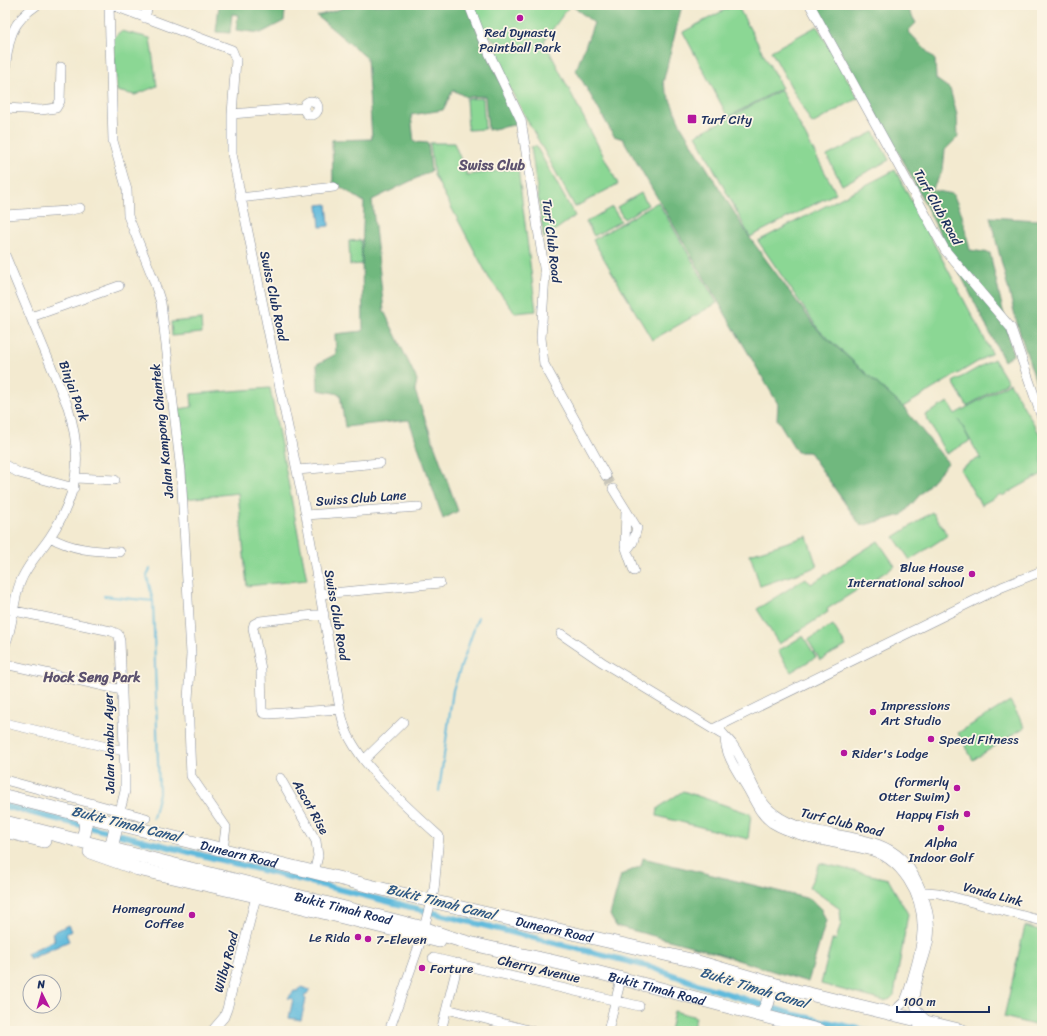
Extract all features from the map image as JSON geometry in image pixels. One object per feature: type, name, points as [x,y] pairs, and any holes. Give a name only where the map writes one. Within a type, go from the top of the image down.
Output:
[{"type":"highway","name":"Dunearn Road","points":[[5,796],[82,816],[118,817],[223,850],[431,904],[690,960],[797,991],[963,1031]]},
{"type":"highway","points":[[78,841],[85,832],[86,822],[82,816]]},
{"type":"highway","points":[[115,850],[112,844],[118,817]]},
{"type":"highway","name":"Bukit Timah Road","points":[[5,822],[188,867],[480,945],[566,964],[621,979],[770,1008],[803,1029],[820,1031]]},
{"type":"highway","points":[[5,831],[82,850],[138,869],[256,897],[424,929]]},
{"type":"highway","points":[[188,867],[188,874],[194,882]]},
{"type":"highway","points":[[690,960],[768,986],[770,993],[770,1008]]},
{"type":"highway","points":[[770,1008],[784,991],[797,991]]},
{"type":"main road","points":[[917,1031],[934,1024]]},
{"type":"street","points":[[5,69],[13,29],[24,8],[36,5]]},
{"type":"street","points":[[110,5],[145,18],[148,5]]},
{"type":"street","name":"Jalan Kampong Chantek","points":[[110,5],[113,141],[127,190],[128,216],[161,303],[176,423],[181,471],[190,654],[188,699],[191,776],[226,827],[223,850]]},
{"type":"street","name":"Turf Club Road","points":[[469,5],[481,36],[513,100],[521,120],[545,274],[541,338],[544,364],[606,476]]},
{"type":"street","name":"Turf Club Road","points":[[810,5],[945,250],[1011,328],[1042,418]]},
{"type":"street","name":"Swiss Club Road","points":[[145,18],[232,50],[236,60],[231,144],[240,198],[306,515],[340,709],[345,729],[364,760],[439,836],[431,904]]},
{"type":"street","points":[[5,108],[41,110],[56,108],[60,101],[61,68]]},
{"type":"street","points":[[232,114],[304,108]]},
{"type":"street","points":[[240,198],[334,187]]},
{"type":"street","points":[[5,215],[67,211],[80,208]]},
{"type":"street","name":"Binjai Park","points":[[5,254],[61,390],[74,427],[77,450],[76,478],[74,488],[63,514],[50,537],[20,583],[10,610],[10,633],[5,645]]},
{"type":"street","points":[[31,317],[119,286]]},
{"type":"street","points":[[297,470],[380,464]]},
{"type":"street","points":[[5,465],[20,473],[74,488]]},
{"type":"street","points":[[76,478],[115,480]]},
{"type":"street","points":[[613,489],[637,528],[636,534],[627,550]]},
{"type":"street","name":"Swiss Club Lane","points":[[306,515],[418,507]]},
{"type":"street","points":[[626,509],[627,550],[634,571]]},
{"type":"street","points":[[626,534],[634,524]]},
{"type":"street","points":[[50,537],[60,543],[76,548],[120,552]]},
{"type":"street","points":[[725,737],[717,727],[1002,587],[1042,571]]},
{"type":"street","points":[[321,594],[440,583]]},
{"type":"street","name":"Jalan Jambu Ayer","points":[[10,610],[111,631],[118,634],[120,641],[125,791],[118,817]]},
{"type":"street","points":[[324,614],[254,624],[253,628],[261,670],[262,709],[263,713],[269,714],[340,709]]},
{"type":"street","name":"Turf Club Road","points":[[561,634],[602,662],[725,737],[733,744],[739,766],[758,807],[771,822],[788,830],[881,854],[898,866],[917,891],[928,912],[929,938],[914,997],[919,1014],[934,1024]]},
{"type":"street","points":[[5,664],[122,690]]},
{"type":"street","points":[[364,760],[403,722]]},
{"type":"street","points":[[5,723],[124,751]]},
{"type":"street","name":"Turf Club Road","points":[[739,766],[766,805],[776,815],[794,824],[887,848],[898,854],[911,870],[917,891],[922,921],[920,943],[905,1001],[891,1014]]},
{"type":"street","name":"Ascot Rise","points":[[280,778],[316,841],[318,856],[314,873]]},
{"type":"street","name":"Dunearn Road","points":[[5,780],[118,817],[146,818]]},
{"type":"street","name":"Vanda Link","points":[[911,870],[938,893]]},
{"type":"street","name":"Vanda Link","points":[[917,891],[938,893],[1042,921]]},
{"type":"street","name":"Wilby Road","points":[[212,1031],[224,1017],[227,1009],[256,897]]},
{"type":"street","points":[[389,1031],[424,929],[431,904]]},
{"type":"street","name":"Cherry Avenue","points":[[434,958],[639,1006]]},
{"type":"street","points":[[441,1031],[458,963]]},
{"type":"street","points":[[608,1031],[621,979]]},
{"type":"street","points":[[447,1009],[532,1031]]},
{"type":"green space","points":[[219,5],[291,5],[285,11],[284,21],[261,33],[236,30],[238,15],[232,14],[230,33],[216,32]]},
{"type":"green space","points":[[353,5],[466,5],[519,124],[488,130],[485,96],[466,97],[453,90],[443,110],[411,115],[414,142],[428,143],[431,171],[372,200],[384,311],[417,380],[415,391],[458,511],[443,519],[409,420],[345,427],[340,394],[318,390],[317,364],[336,354],[335,334],[363,331],[362,251],[364,202],[333,182],[332,140],[372,139],[367,58],[317,16]]},
{"type":"green space","points":[[473,5],[570,5],[544,41],[618,184],[575,207],[491,54],[501,47],[518,44],[502,46],[496,42],[483,28]]},
{"type":"green space","points":[[571,5],[682,5],[663,83],[681,126],[750,238],[818,330],[904,408],[948,463],[902,515],[861,526],[809,452],[797,452],[777,419],[778,404],[623,139],[614,136],[576,70],[594,23]]},
{"type":"green space","points":[[734,5],[737,5],[782,88],[728,117],[683,32]]},
{"type":"green space","points":[[814,5],[906,5],[916,23],[908,31],[935,60],[936,79],[950,89],[957,115],[958,137],[945,150],[943,170],[932,190],[953,194],[961,212],[970,250],[990,253],[1013,355],[1004,361],[906,166]]},
{"type":"green space","points":[[817,26],[858,98],[812,124],[771,51]]},
{"type":"green space","points":[[121,31],[150,38],[157,86],[135,95],[117,91],[113,38]]},
{"type":"green space","points":[[781,90],[836,193],[750,237],[696,135]]},
{"type":"green space","points":[[483,98],[485,129],[468,130],[466,99]]},
{"type":"green space","points":[[874,132],[889,160],[842,185],[827,156]]},
{"type":"green space","points":[[430,143],[454,143],[467,175],[518,168],[536,311],[515,313],[489,278],[434,175]]},
{"type":"green space","points":[[536,146],[575,216],[544,238],[531,147]]},
{"type":"green space","points":[[895,170],[992,353],[903,407],[819,330],[758,241]]},
{"type":"green space","points":[[641,193],[648,205],[624,219],[617,207]]},
{"type":"green space","points":[[658,202],[717,303],[652,340],[593,240]]},
{"type":"green space","points":[[612,207],[621,221],[594,236],[586,222]]},
{"type":"green space","points":[[990,217],[1037,220],[1042,217],[1042,401],[1018,327]]},
{"type":"green space","points":[[361,240],[362,264],[350,265],[349,241]]},
{"type":"green space","points":[[201,319],[202,333],[172,336],[171,322]]},
{"type":"green space","points":[[994,359],[1008,382],[967,406],[953,382]]},
{"type":"green space","points":[[1010,383],[1042,438],[1042,474],[1002,496],[1001,494],[981,505],[960,469],[979,458],[982,461],[959,420],[970,441],[946,454],[925,415],[948,402],[955,414]]},
{"type":"green space","points":[[270,388],[307,580],[247,586],[238,493],[186,499],[179,409],[192,407],[191,394]]},
{"type":"green space","points":[[932,512],[948,535],[910,560],[894,537]]},
{"type":"green space","points":[[807,536],[817,567],[760,586],[750,554]]},
{"type":"green space","points":[[878,541],[895,566],[827,609],[828,612],[779,644],[757,609],[806,578],[811,584]]},
{"type":"green space","points":[[833,625],[846,646],[820,660],[808,640]]},
{"type":"green space","points":[[803,636],[816,657],[791,672],[778,651]]},
{"type":"green space","points":[[1010,701],[1025,727],[973,760],[958,733]]},
{"type":"green space","points":[[683,791],[751,814],[748,839],[657,816],[658,808]]},
{"type":"green space","points":[[643,858],[810,899],[821,909],[826,921],[808,982],[699,948],[616,926],[610,915],[621,875],[641,866]]},
{"type":"green space","points":[[820,863],[888,879],[908,914],[894,995],[890,999],[884,1001],[821,984],[832,940],[836,940],[841,923],[840,909],[809,887]]},
{"type":"green space","points":[[1025,926],[1042,931],[1042,1027],[1004,1017]]},
{"type":"green space","points":[[674,1011],[696,1017],[692,1031],[670,1031]]},
{"type":"water","points":[[327,204],[329,226],[320,227],[318,205]]},
{"type":"water","points":[[68,925],[71,931],[66,934],[69,941],[30,959],[27,953],[55,940],[52,933]]},
{"type":"water","points":[[301,987],[310,990],[304,997],[306,999],[301,1020],[289,1018],[293,999],[288,998],[294,991],[298,991]]},
{"type":"waterway","points":[[150,569],[147,576],[153,601],[159,793],[153,818]]},
{"type":"waterway","points":[[104,596],[153,601]]},
{"type":"waterway","points":[[439,791],[453,690],[478,617]]},
{"type":"waterway","name":"Bukit Timah Canal","points":[[5,806],[651,967],[700,985],[795,1015],[868,1031]]},
{"type":"tunnel","points":[[606,476],[613,489]]},
{"type":"place","name":"Red Dynasty Paintball Park","points":[[520,18]]},
{"type":"place","name":"Turf City","points":[[692,119]]},
{"type":"place","name":"Blue House International school","points":[[972,574]]},
{"type":"place","name":"Impressions Art Studio","points":[[873,712]]},
{"type":"place","name":"Speed Fitness","points":[[931,739]]},
{"type":"place","name":"Rider's Lodge","points":[[844,753]]},
{"type":"place","name":"(formerly Otter Swim)","points":[[957,788]]},
{"type":"place","name":"Happy Fish","points":[[967,814]]},
{"type":"place","name":"Alpha Indoor Golf","points":[[941,828]]},
{"type":"place","name":"Homeground Coffee","points":[[192,915]]},
{"type":"place","name":"Le Rida","points":[[358,937]]},
{"type":"place","name":"7-Eleven","points":[[368,939]]},
{"type":"place","name":"Forture","points":[[422,968]]},
{"type":"district","name":"Swiss Club","points":[[492,165]]},
{"type":"district","name":"Hock Seng Park","points":[[92,677]]}]
